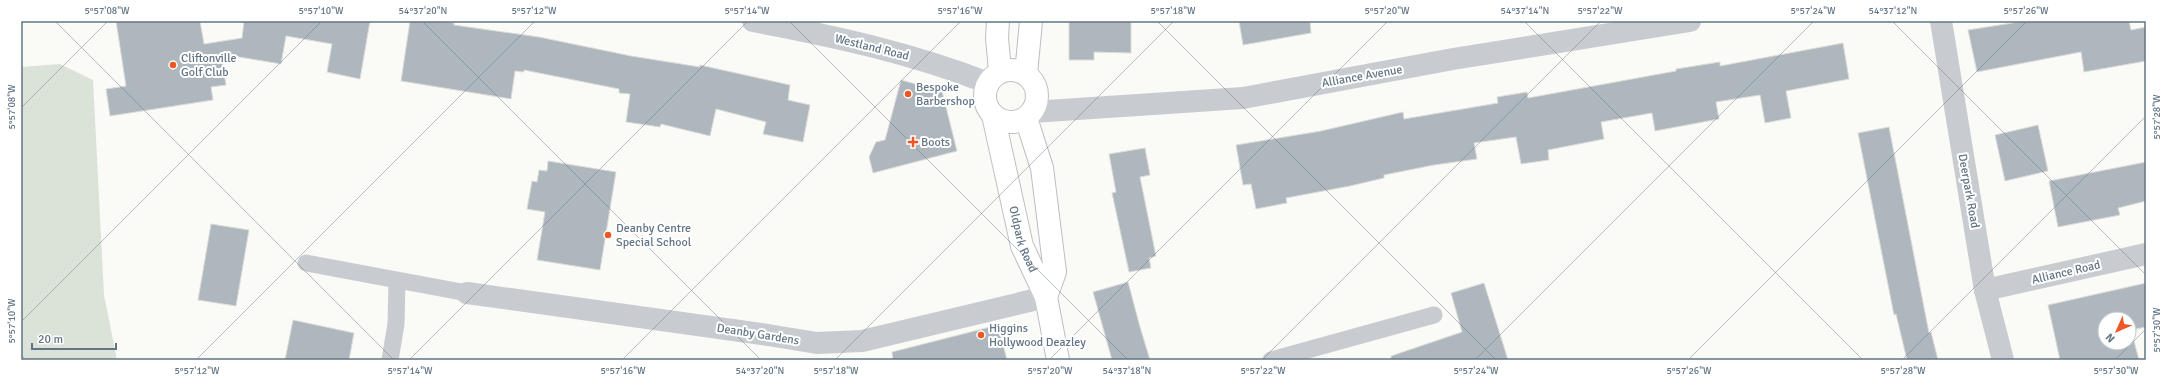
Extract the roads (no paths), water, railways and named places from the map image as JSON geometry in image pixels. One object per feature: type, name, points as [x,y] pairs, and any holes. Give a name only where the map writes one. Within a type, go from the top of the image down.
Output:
[{"type":"main road","points":[[994,77],[1010,69],[1026,74],[1036,87],[1036,104],[1029,115],[1010,122],[1001,120],[993,115],[985,100],[994,77],[998,21]]},
{"type":"main road","points":[[1026,74],[1031,21]]},
{"type":"main road","name":"Oldpark Road","points":[[993,115],[1022,246],[1046,297],[1058,360]]},
{"type":"main road","points":[[1029,115],[1042,168],[1055,272],[1046,297]]},
{"type":"street","name":"Westland Road","points":[[753,21],[890,50],[952,69],[994,77]]},
{"type":"street","name":"Alliance Avenue","points":[[1029,115],[1243,98],[1453,59],[1690,21]]},
{"type":"street","name":"Deerpark Road","points":[[1941,21],[1985,290],[2003,360]]},
{"type":"street","name":"Alliance Road","points":[[1985,290],[2146,254]]},
{"type":"street","name":"Deanby Gardens","points":[[467,294],[817,343],[862,341],[1046,297]]},
{"type":"lane","points":[[306,263],[467,294]]},
{"type":"lane","points":[[390,360],[396,324],[398,281]]},
{"type":"lane","points":[[1271,360],[1434,315]]},
{"type":"place","name":"Cliftonville Golf Club","points":[[173,65]]},
{"type":"place","name":"Bespoke Barbershop","points":[[908,94]]},
{"type":"place","name":"Boots","points":[[913,142]]},
{"type":"place","name":"Deanby Centre Special School","points":[[608,235]]},
{"type":"place","name":"Higgins Hollywood Deazley","points":[[981,335]]}]
